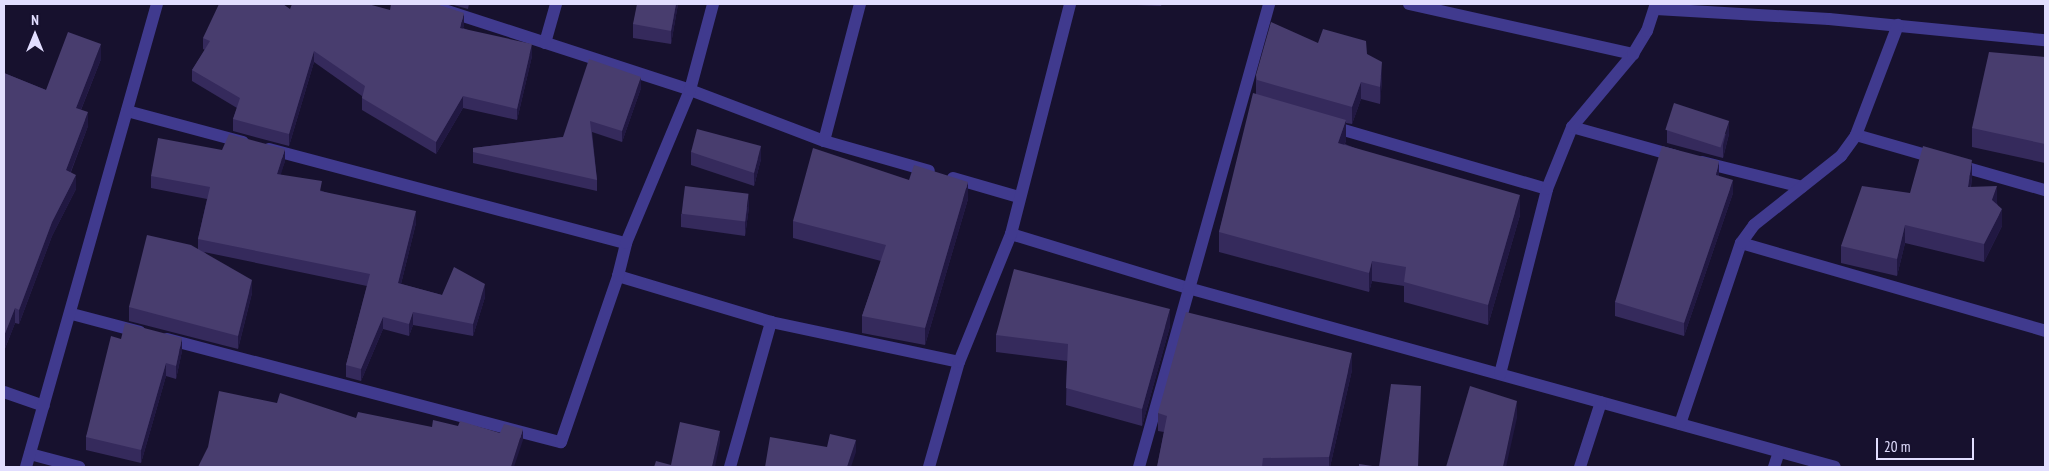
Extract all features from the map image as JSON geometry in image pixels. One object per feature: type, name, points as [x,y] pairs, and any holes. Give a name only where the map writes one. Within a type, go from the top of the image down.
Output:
[{"type":"street","points":[[26,467],[72,314],[158,4]]},
{"type":"street","points":[[426,4],[690,90],[824,141],[1019,197]]},
{"type":"street","points":[[545,43],[556,4]]},
{"type":"street","points":[[72,314],[561,442],[618,276],[626,244],[690,90],[713,4]]},
{"type":"street","points":[[824,141],[860,4]]},
{"type":"street","points":[[929,467],[959,362],[1011,234],[1070,4]]},
{"type":"street","points":[[1139,467],[1188,288],[1246,102],[1269,4]]},
{"type":"street","points":[[1409,4],[1633,54]]},
{"type":"street","points":[[1500,374],[1547,189],[1572,127],[1633,54],[1656,6],[1898,25],[2045,40]]},
{"type":"street","points":[[1680,424],[1741,243],[1754,225],[1840,156],[1856,135],[1898,25]]},
{"type":"street","points":[[127,111],[626,244]]},
{"type":"street","points":[[1318,123],[1547,189]]},
{"type":"street","points":[[1572,127],[1802,187]]},
{"type":"street","points":[[1856,135],[2045,190]]},
{"type":"street","points":[[1011,234],[1188,288],[1835,467]]},
{"type":"street","points":[[1741,243],[2045,331]]},
{"type":"street","points":[[618,276],[771,322],[959,362]]},
{"type":"street","points":[[730,467],[771,322]]},
{"type":"street","points":[[4,392],[44,406]]},
{"type":"street","points":[[1580,467],[1601,402]]},
{"type":"street","points":[[1774,467],[1779,452]]},
{"type":"street","points":[[30,454],[79,467]]},
{"type":"building","points":[[219,4],[283,4],[290,9],[292,4],[368,4],[390,10],[391,4],[436,4],[464,13],[460,28],[532,44],[517,109],[463,96],[436,142],[362,98],[365,86],[314,51],[289,134],[233,119],[240,98],[192,70],[210,41],[203,38]]},
{"type":"building","points":[[637,4],[676,4],[671,31],[633,24]]},
{"type":"building","points":[[1271,22],[1318,43],[1323,29],[1366,41],[1367,54],[1382,62],[1380,87],[1361,82],[1352,107],[1257,80],[1256,75]]},
{"type":"building","points":[[68,32],[101,44],[76,108],[88,112],[66,170],[76,175],[52,222],[19,310],[15,308],[4,336],[4,73],[46,90]]},
{"type":"building","points":[[1989,52],[2045,57],[2045,144],[1972,128]]},
{"type":"building","points":[[589,59],[641,77],[622,131],[590,121],[597,180],[473,152],[473,148],[563,137]]},
{"type":"building","points":[[1253,93],[1346,120],[1338,143],[1520,195],[1488,305],[1404,282],[1406,267],[1372,261],[1369,273],[1219,232]]},
{"type":"building","points":[[1674,103],[1729,121],[1721,148],[1665,130]]},
{"type":"building","points":[[697,129],[761,146],[754,173],[691,152]]},
{"type":"building","points":[[229,134],[285,149],[277,174],[322,181],[320,191],[416,211],[398,283],[442,295],[454,267],[485,284],[473,324],[413,312],[409,324],[383,317],[361,369],[346,365],[370,274],[198,239],[210,187],[151,176],[158,138],[222,150]]},
{"type":"building","points":[[1662,146],[1719,161],[1716,175],[1733,180],[1684,323],[1615,302]]},
{"type":"building","points":[[1923,146],[1972,160],[1968,187],[1997,186],[1992,200],[2002,209],[1984,244],[1905,225],[1897,259],[1841,246],[1862,186],[1910,193]]},
{"type":"building","points":[[813,148],[909,180],[914,165],[968,182],[925,328],[862,316],[886,245],[793,221]]},
{"type":"building","points":[[685,186],[749,194],[745,222],[682,214]]},
{"type":"building","points":[[147,235],[191,245],[252,280],[238,336],[129,307]]},
{"type":"building","points":[[1014,269],[1170,309],[1142,409],[1066,388],[1068,344],[996,335]]},
{"type":"building","points":[[1186,312],[1352,353],[1329,457],[1263,458],[1262,467],[1157,467],[1167,416],[1158,413]]},
{"type":"building","points":[[125,323],[182,338],[176,366],[166,363],[141,450],[86,437],[111,336],[121,339]]},
{"type":"building","points":[[1391,384],[1421,386],[1418,467],[1379,467]]},
{"type":"building","points":[[1470,386],[1517,401],[1503,467],[1446,467]]},
{"type":"building","points":[[219,391],[277,403],[280,393],[356,418],[358,412],[432,427],[433,420],[458,426],[460,421],[500,433],[504,424],[523,429],[511,467],[198,467],[208,447]]},
{"type":"building","points":[[680,422],[720,431],[712,467],[654,467],[656,461],[671,465]]},
{"type":"building","points":[[830,434],[856,440],[847,467],[765,467],[770,437],[827,447]]},
{"type":"building","points":[[1359,464],[1379,467],[1359,467]]}]
